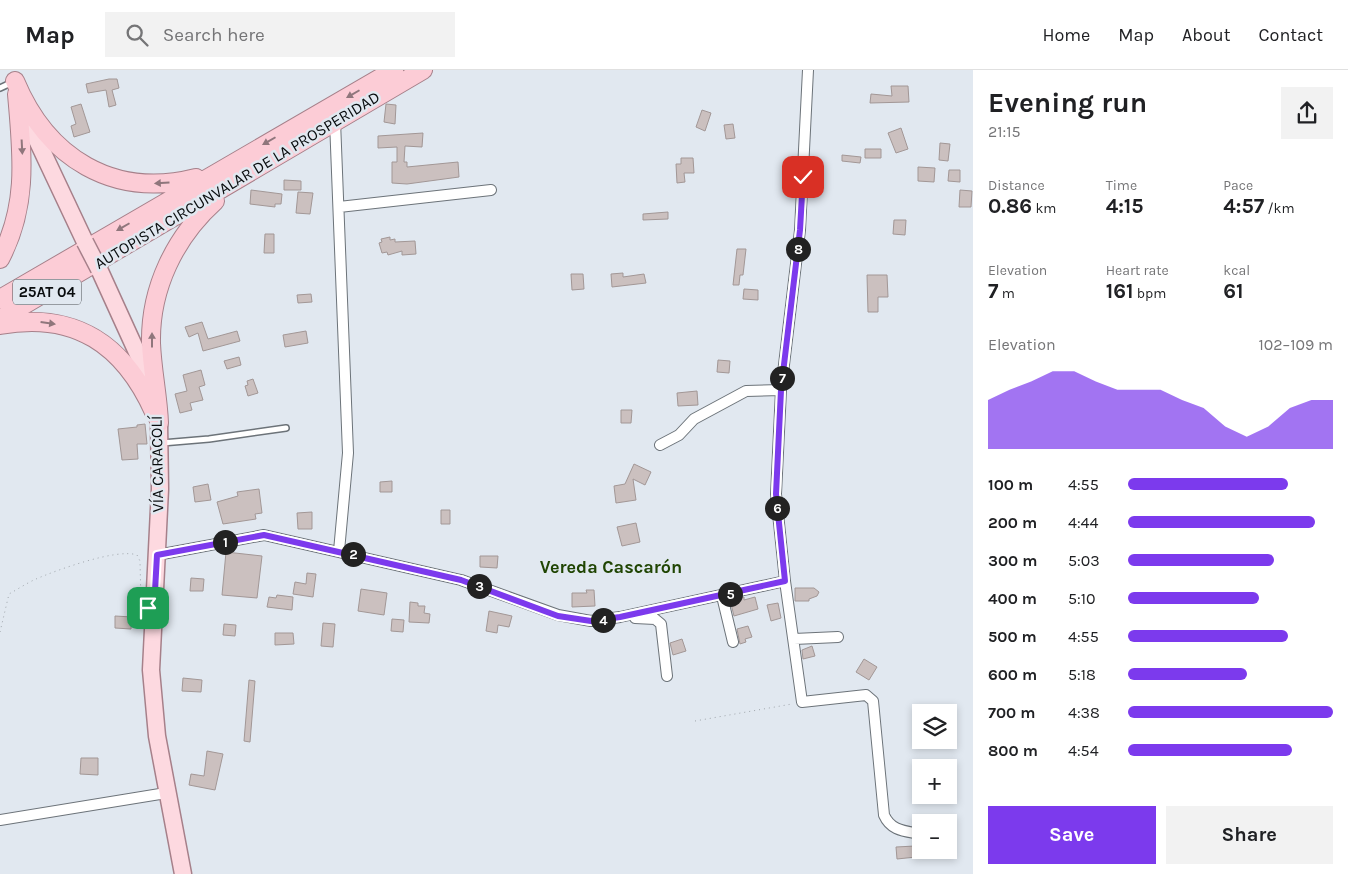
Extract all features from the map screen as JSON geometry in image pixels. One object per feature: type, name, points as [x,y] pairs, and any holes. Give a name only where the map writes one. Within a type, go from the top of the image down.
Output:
[{"type":"highway","name":"AUTOPISTA CIRCUNVALAR DE LA PROSPERIDAD","points":[[0,298],[225,166],[394,70]]},
{"type":"highway","name":"AUTOPISTA CIRCUNVALAR DE LA PROSPERIDAD","points":[[0,320],[422,70]]},
{"type":"highway","points":[[8,85],[52,141],[70,156],[97,171],[134,182],[158,184],[196,178],[225,166]]},
{"type":"highway","points":[[0,259],[11,233],[21,196],[22,144],[8,85]]},
{"type":"highway","points":[[159,423],[151,343],[152,318],[163,274],[173,253],[198,217],[214,201],[289,148]]},
{"type":"highway","points":[[0,325],[35,321],[54,323],[89,336],[106,346],[133,372],[143,388],[159,423]]},
{"type":"main road","name":"VÍA CARACOLÍ","points":[[8,85],[28,121],[124,319],[145,370],[159,423],[157,555],[151,670],[153,705],[166,792],[183,874]]},
{"type":"street","points":[[808,70],[800,230],[781,390],[776,494],[785,581],[802,702],[866,695],[870,697],[873,701],[884,815],[888,823],[896,829],[912,832]]},
{"type":"street","points":[[335,121],[348,453],[339,551]]},
{"type":"street","points":[[339,207],[492,190]]},
{"type":"street","points":[[660,445],[679,435],[694,419],[746,391],[781,390]]},
{"type":"street","points":[[157,555],[264,535],[461,580],[558,616],[591,621],[620,617],[722,596],[785,581]]},
{"type":"street","points":[[722,596],[733,642]]},
{"type":"street","points":[[620,617],[658,620],[661,624],[667,676]]},
{"type":"street","points":[[794,639],[838,637]]},
{"type":"street","points":[[0,820],[166,792]]},
{"type":"lane","points":[[159,443],[209,439],[286,428]]},
{"type":"path","points":[[0,632],[9,594],[36,579],[97,558],[122,554],[130,553],[137,555],[140,561],[141,599],[144,605],[154,609]]},
{"type":"path","points":[[695,721],[802,702]]},
{"type":"building","points":[[117,79],[119,88],[112,90],[116,105],[109,107],[106,90],[88,93],[86,84]]},
{"type":"building","points":[[891,86],[908,86],[909,102],[870,103],[871,94],[892,96]]},
{"type":"building","points":[[81,104],[90,132],[74,137],[71,126],[76,124],[71,107]]},
{"type":"building","points":[[386,104],[396,105],[395,124],[384,122]]},
{"type":"building","points":[[702,110],[711,113],[705,131],[696,127]]},
{"type":"building","points":[[733,124],[735,138],[726,139],[724,125]]},
{"type":"building","points":[[901,128],[908,149],[896,153],[888,133]]},
{"type":"building","points":[[423,133],[422,147],[405,146],[404,162],[407,162],[407,167],[458,162],[459,177],[407,184],[392,183],[392,162],[397,162],[397,147],[378,148],[378,136]]},
{"type":"building","points":[[940,143],[950,144],[948,161],[939,160]]},
{"type":"building","points":[[865,149],[881,149],[881,158],[865,158]]},
{"type":"building","points":[[842,155],[861,157],[860,163],[842,161]]},
{"type":"building","points":[[681,158],[693,158],[694,173],[684,173],[685,182],[677,183],[676,164],[681,164]]},
{"type":"building","points":[[918,167],[935,168],[934,182],[918,181]]},
{"type":"building","points":[[949,170],[960,170],[960,182],[948,181]]},
{"type":"building","points":[[284,180],[301,181],[301,190],[284,190]]},
{"type":"building","points":[[251,190],[282,194],[281,204],[275,204],[275,207],[250,204]]},
{"type":"building","points":[[960,190],[972,191],[971,207],[959,207]]},
{"type":"building","points":[[298,192],[313,193],[310,214],[296,213]]},
{"type":"building","points":[[668,212],[668,219],[643,220],[643,214]]},
{"type":"building","points":[[894,220],[906,220],[905,235],[893,234]]},
{"type":"building","points":[[265,234],[274,234],[274,253],[264,253]]},
{"type":"building","points":[[390,237],[390,240],[395,239],[395,242],[415,241],[416,254],[402,255],[402,251],[388,255],[387,252],[382,253],[379,243],[382,242],[381,239]]},
{"type":"building","points":[[737,249],[746,249],[743,275],[740,275],[739,285],[733,285]]},
{"type":"building","points":[[623,273],[623,277],[644,274],[646,283],[612,287],[611,274]]},
{"type":"building","points":[[571,274],[583,274],[584,289],[572,290]]},
{"type":"building","points":[[867,275],[887,275],[888,297],[878,297],[878,312],[868,312]]},
{"type":"building","points":[[744,289],[758,290],[758,300],[743,299]]},
{"type":"building","points":[[311,294],[312,302],[298,303],[297,295]]},
{"type":"building","points":[[202,322],[208,339],[237,331],[240,341],[203,351],[198,333],[189,337],[185,327]]},
{"type":"building","points":[[306,331],[308,343],[285,347],[283,335]]},
{"type":"building","points":[[239,357],[241,365],[227,369],[224,361]]},
{"type":"building","points":[[718,360],[730,361],[729,373],[717,372]]},
{"type":"building","points":[[201,370],[205,385],[199,387],[203,400],[190,403],[192,410],[180,413],[175,394],[187,391],[183,375]]},
{"type":"building","points":[[253,379],[258,393],[248,396],[245,386],[248,385],[247,381]]},
{"type":"building","points":[[697,391],[698,405],[678,406],[677,393]]},
{"type":"building","points":[[621,410],[632,410],[631,423],[621,423]]},
{"type":"building","points":[[145,424],[147,444],[137,444],[138,459],[122,460],[118,429]]},
{"type":"building","points":[[634,464],[651,472],[645,485],[633,479],[636,500],[616,503],[614,486],[625,484]]},
{"type":"building","points":[[392,481],[392,492],[380,492],[380,482]]},
{"type":"building","points":[[208,484],[211,500],[195,502],[193,487]]},
{"type":"building","points":[[259,489],[262,513],[255,514],[256,519],[223,524],[217,502],[238,496],[237,492]]},
{"type":"building","points":[[441,510],[450,510],[450,524],[441,524]]},
{"type":"building","points":[[312,512],[312,529],[298,529],[297,513]]},
{"type":"building","points":[[636,523],[640,542],[622,546],[617,527]]},
{"type":"building","points":[[226,552],[262,556],[257,598],[222,595]]},
{"type":"building","points":[[480,556],[498,556],[497,568],[480,567]]},
{"type":"building","points":[[307,573],[316,574],[313,597],[293,594],[295,582],[306,584]]},
{"type":"building","points":[[191,578],[204,579],[203,591],[190,591]]},
{"type":"building","points":[[795,588],[814,588],[819,592],[817,596],[809,599],[809,601],[795,601]]},
{"type":"building","points":[[361,589],[387,593],[384,615],[358,611]]},
{"type":"building","points":[[586,590],[594,590],[595,606],[572,607],[572,593],[587,593]]},
{"type":"building","points":[[277,595],[293,597],[292,610],[267,607],[269,597],[276,598]]},
{"type":"building","points":[[744,597],[744,600],[755,597],[758,609],[734,616],[730,600]]},
{"type":"building","points":[[410,602],[418,603],[418,606],[425,606],[424,613],[430,614],[429,623],[409,622]]},
{"type":"building","points":[[778,603],[781,618],[771,621],[767,605]]},
{"type":"building","points":[[489,611],[512,616],[509,627],[498,625],[497,633],[486,631]]},
{"type":"building","points":[[115,616],[132,617],[131,629],[115,628]]},
{"type":"building","points":[[392,619],[404,620],[403,632],[391,631]]},
{"type":"building","points":[[323,623],[335,624],[333,647],[321,646]]},
{"type":"building","points":[[224,624],[236,625],[235,636],[223,635]]},
{"type":"building","points":[[748,626],[752,637],[745,639],[746,642],[740,644],[737,629]]},
{"type":"building","points":[[275,633],[293,633],[294,644],[275,645]]},
{"type":"building","points":[[682,639],[686,651],[673,655],[670,643]]},
{"type":"building","points":[[812,646],[815,656],[803,659],[802,650]]},
{"type":"building","points":[[864,659],[877,667],[869,680],[856,672]]},
{"type":"building","points":[[183,678],[202,680],[201,692],[182,691]]},
{"type":"building","points":[[249,680],[255,681],[250,742],[244,741]]},
{"type":"building","points":[[207,751],[223,754],[215,790],[189,785],[191,774],[204,776]]},
{"type":"building","points":[[81,758],[98,758],[98,775],[80,774]]},
{"type":"building","points":[[912,846],[912,857],[897,859],[896,847]]},
{"type":"district","name":"Vereda Cascarón","points":[[611,567]]},
{"type":"route","points":[[148,608],[154,609],[157,555],[264,535],[461,580],[558,616],[591,621],[620,617],[722,596],[785,581],[776,494],[781,390],[800,230],[803,177]]}]
